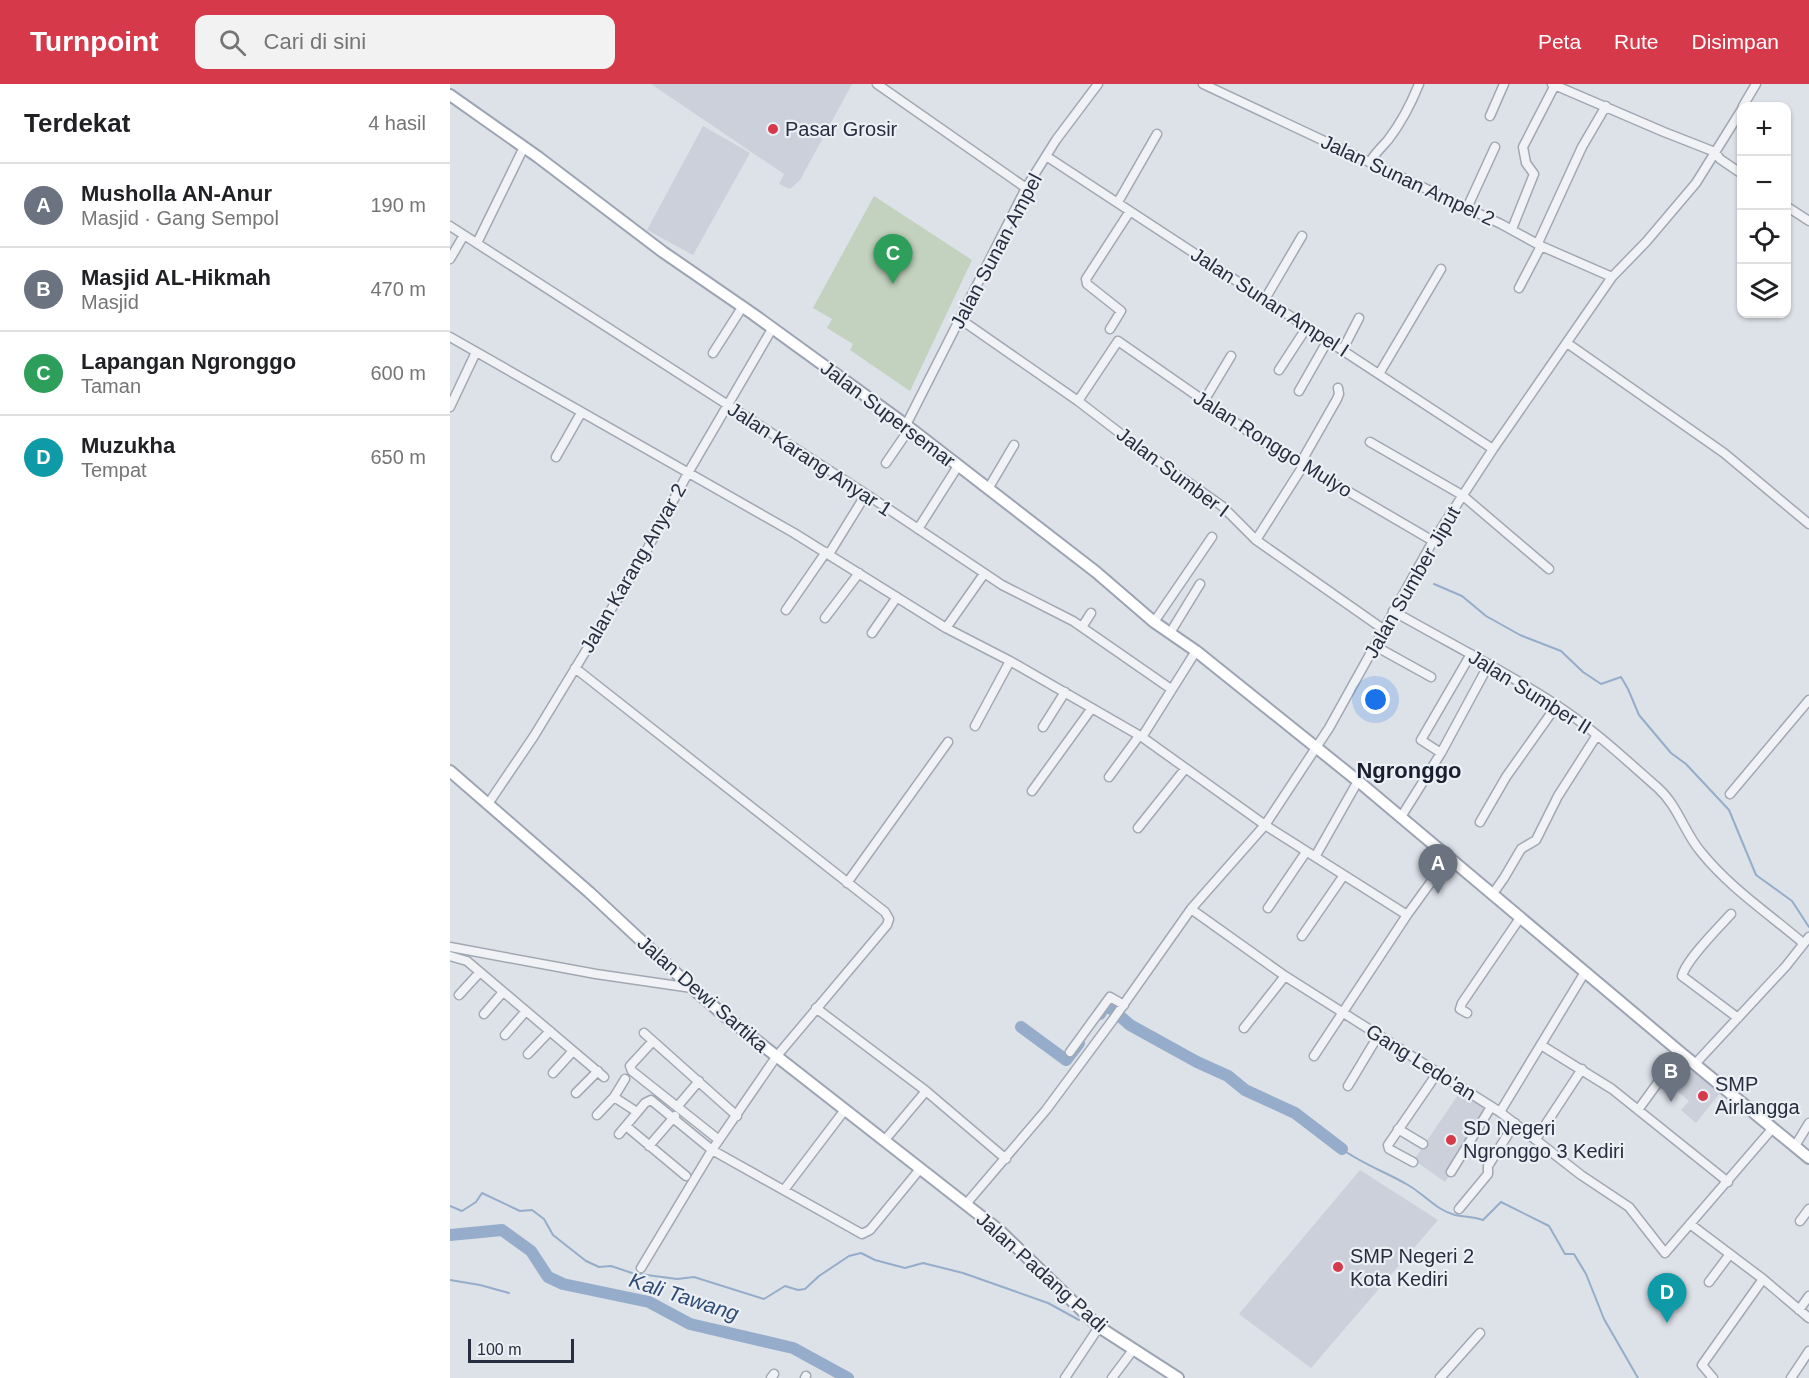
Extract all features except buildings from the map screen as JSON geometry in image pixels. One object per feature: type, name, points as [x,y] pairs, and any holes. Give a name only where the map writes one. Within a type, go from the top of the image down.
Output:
[{"type":"main road","name":"Jalan Supersemar","points":[[450,95],[524,147],[663,252],[743,306],[908,427],[1096,572],[1154,622],[1197,651],[1401,817],[1809,1158]]},
{"type":"main road","name":"Jalan Dewi Sartika","points":[[450,771],[589,892],[692,988],[844,1111],[966,1204]]},
{"type":"main road","name":"Jalan Padang Padi","points":[[966,1204],[1006,1235],[1099,1327],[1178,1378]]},
{"type":"street","points":[[877,84],[1026,188]]},
{"type":"street","name":"Jalan Sunan Ampel","points":[[886,463],[908,427],[1026,188],[1098,84]]},
{"type":"street","name":"Jalan Sunan Ampel 2","points":[[1203,84],[1612,277]]},
{"type":"street","points":[[1370,162],[1381,146],[1387,142],[1410,106],[1419,84]]},
{"type":"street","points":[[1490,116],[1504,84]]},
{"type":"street","name":"Jalan Sumber Jiput","points":[[1746,102],[1756,84]]},
{"type":"street","points":[[1512,229],[1534,174],[1526,163],[1523,147],[1554,85],[1715,152],[1720,159],[1737,171]]},
{"type":"street","points":[[1519,288],[1582,147],[1606,106]]},
{"type":"street","name":"Jalan Sumber Jiput","points":[[966,1204],[1006,1159],[1112,1021],[1191,909],[1265,825],[1329,728],[1393,611],[1462,495],[1612,277],[1646,242],[1696,183],[1737,116]]},
{"type":"street","points":[[1118,202],[1157,134]]},
{"type":"street","points":[[477,243],[524,147]]},
{"type":"street","points":[[1467,208],[1495,147]]},
{"type":"street","name":"Jalan Sunan Ampel I","points":[[1046,156],[1493,449]]},
{"type":"street","points":[[1791,209],[1809,221]]},
{"type":"street","points":[[1110,329],[1120,311],[1119,308],[1087,284],[1086,279],[1130,211]]},
{"type":"street","name":"Jalan Karang Anyar 1","points":[[450,226],[866,494],[984,574],[1073,621],[1171,688]]},
{"type":"street","points":[[450,259],[464,235]]},
{"type":"street","points":[[1265,299],[1302,236]]},
{"type":"street","points":[[1379,374],[1441,269]]},
{"type":"street","points":[[713,353],[743,306]]},
{"type":"street","points":[[1343,349],[1359,318]]},
{"type":"street","name":"Jalan Sumber I","points":[[960,319],[1078,401],[1222,506],[1256,540],[1383,629]]},
{"type":"street","points":[[1280,370],[1307,327]]},
{"type":"street","name":"Jalan Karang Anyar 2","points":[[488,804],[531,742],[643,557],[688,472],[772,329]]},
{"type":"street","points":[[450,337],[827,553],[946,628],[1010,661],[1140,736],[1265,825],[1407,915]]},
{"type":"street","points":[[1299,391],[1328,340]]},
{"type":"street","name":"Jalan Ronggo Mulyo","points":[[1078,401],[1118,341],[1301,465],[1433,541]]},
{"type":"street","points":[[1567,343],[1724,453],[1809,524]]},
{"type":"street","points":[[450,407],[476,352]]},
{"type":"street","points":[[1204,401],[1231,356]]},
{"type":"street","points":[[1256,540],[1337,399],[1338,388]]},
{"type":"street","points":[[556,457],[581,413]]},
{"type":"street","points":[[1370,442],[1462,495],[1549,569]]},
{"type":"street","points":[[987,489],[1014,445]]},
{"type":"street","points":[[918,529],[958,466]]},
{"type":"street","points":[[786,610],[866,494]]},
{"type":"street","points":[[1154,622],[1212,537]]},
{"type":"street","points":[[825,618],[859,573]]},
{"type":"street","points":[[946,628],[984,574]]},
{"type":"street","points":[[1170,633],[1200,584]]},
{"type":"street","points":[[872,633],[897,597]]},
{"type":"street","name":"Jalan Sumber II","points":[[1393,611],[1490,664],[1557,705],[1598,735],[1672,802],[1690,839],[1721,874],[1749,900],[1806,940]]},
{"type":"street","points":[[1082,627],[1091,613]]},
{"type":"street","points":[[1375,646],[1431,677]]},
{"type":"street","points":[[1109,777],[1140,736],[1197,651]]},
{"type":"street","points":[[1441,753],[1421,740],[1471,654]]},
{"type":"street","points":[[975,726],[1010,661]]},
{"type":"street","points":[[1401,817],[1441,753],[1490,664]]},
{"type":"street","points":[[575,668],[889,917],[888,922],[776,1057],[712,1150],[641,1268]]},
{"type":"street","points":[[1043,727],[1065,692]]},
{"type":"street","points":[[1730,794],[1809,699]]},
{"type":"street","points":[[1480,822],[1506,777],[1557,705]]},
{"type":"street","points":[[1032,791],[1092,708]]},
{"type":"street","points":[[1492,895],[1521,849],[1536,840],[1558,796],[1598,735]]},
{"type":"street","points":[[847,883],[948,742]]},
{"type":"street","points":[[1138,828],[1185,769]]},
{"type":"street","points":[[1315,857],[1358,782]]},
{"type":"street","points":[[1268,908],[1306,852]]},
{"type":"street","points":[[1314,1056],[1407,915],[1449,858]]},
{"type":"street","points":[[1302,936],[1344,874]]},
{"type":"street","name":"Gang Ledo'an","points":[[1191,909],[1285,976],[1500,1112],[1581,1175],[1629,1207],[1665,1253],[1690,1224]]},
{"type":"street","points":[[1731,914],[1683,971],[1682,976],[1738,1018]]},
{"type":"street","points":[[1467,1013],[1460,1010],[1462,1003],[1520,918]]},
{"type":"street","points":[[1695,1064],[1786,966],[1806,940]]},
{"type":"street","points":[[450,946],[596,974],[692,988]]},
{"type":"street","points":[[450,956],[467,961],[601,1074],[576,1094]]},
{"type":"street","points":[[459,995],[480,972]]},
{"type":"street","points":[[1500,1112],[1585,972]]},
{"type":"street","points":[[1244,1028],[1285,976]]},
{"type":"street","points":[[484,1014],[503,992]]},
{"type":"street","points":[[1070,1052],[1110,997],[1122,1007]]},
{"type":"street","points":[[816,1008],[926,1091],[1006,1159]]},
{"type":"street","points":[[505,1035],[526,1011]]},
{"type":"street","points":[[528,1054],[550,1031]]},
{"type":"street","points":[[644,1033],[737,1116]]},
{"type":"street","points":[[1348,1086],[1378,1036]]},
{"type":"street","points":[[653,1041],[630,1066],[630,1069],[719,1140]]},
{"type":"street","points":[[1541,1045],[1582,1069],[1638,1110],[1728,1182]]},
{"type":"street","points":[[553,1073],[573,1051]]},
{"type":"street","points":[[1638,1110],[1680,1052]]},
{"type":"street","points":[[1536,1139],[1582,1069]]},
{"type":"street","points":[[1413,1162],[1388,1148],[1398,1129],[1438,1072]]},
{"type":"street","points":[[597,1115],[614,1098],[625,1079]]},
{"type":"street","points":[[649,1146],[699,1081]]},
{"type":"street","points":[[884,1141],[926,1091]]},
{"type":"street","points":[[614,1098],[637,1112]]},
{"type":"street","points":[[619,1134],[645,1103],[651,1100],[712,1150],[862,1234],[870,1230],[920,1169]]},
{"type":"street","points":[[1451,1172],[1491,1107]]},
{"type":"street","points":[[784,1190],[844,1111]]},
{"type":"street","points":[[1459,1209],[1488,1174],[1488,1166],[1515,1123]]},
{"type":"street","points":[[1795,1146],[1809,1123]]},
{"type":"street","points":[[626,1126],[686,1176]]},
{"type":"street","points":[[1398,1129],[1423,1144]]},
{"type":"street","points":[[1772,1129],[1690,1224],[1809,1318]]},
{"type":"street","points":[[1800,1221],[1809,1209]]},
{"type":"street","points":[[1709,1282],[1730,1254]]},
{"type":"street","points":[[1713,1378],[1702,1365],[1763,1280]]},
{"type":"street","points":[[1799,1310],[1809,1296]]},
{"type":"street","points":[[1065,1378],[1099,1327]]},
{"type":"street","points":[[1440,1378],[1480,1333]]},
{"type":"street","points":[[1112,1378],[1133,1350]]},
{"type":"street","points":[[1791,1378],[1809,1351]]},
{"type":"shaded area","name":"Pasar Grosir","points":[[651,84],[852,84],[800,180],[790,189],[779,184],[784,174]]},
{"type":"shaded area","points":[[703,126],[750,153],[693,255],[647,230]]},
{"type":"shaded area","points":[[1693,1070],[1720,1093],[1696,1123],[1681,1110],[1689,1101],[1676,1090]]},
{"type":"shaded area","name":"SD Negeri Ngronggo 3 Kediri","points":[[1462,1089],[1491,1109],[1479,1127],[1481,1132],[1445,1182],[1414,1160]]},
{"type":"shaded area","name":"SMP Negeri 2 Kota Kediri","points":[[1360,1170],[1438,1220],[1311,1368],[1239,1314]]},
{"type":"green space","points":[[874,196],[972,260],[910,391],[850,350],[853,344],[827,328],[832,319],[813,308]]},
{"type":"waterway","points":[[1434,584],[1462,596],[1486,616],[1520,635],[1561,651],[1583,672],[1601,684],[1621,677],[1639,715],[1671,753],[1686,764],[1729,810],[1756,875],[1792,901],[1809,927]]},
{"type":"waterway","points":[[1100,1014],[1106,1004],[1130,1025],[1197,1062],[1228,1076],[1245,1090],[1295,1113],[1342,1149]]},
{"type":"waterway","points":[[1021,1027],[1066,1060],[1079,1043]]},
{"type":"waterway","points":[[1342,1149],[1408,1185],[1448,1213],[1483,1220],[1501,1202],[1549,1226],[1565,1254],[1574,1254],[1586,1274],[1604,1319],[1638,1378]]},
{"type":"waterway","points":[[450,1206],[462,1211],[476,1202],[482,1193],[520,1211],[532,1210],[544,1219],[553,1235],[586,1261],[599,1267],[611,1266],[632,1273],[677,1279],[694,1277],[764,1299],[785,1286],[798,1290],[805,1289],[819,1276],[849,1256],[861,1253],[875,1260],[905,1268],[923,1263],[963,1273],[1048,1303],[1079,1320]]},
{"type":"waterway","name":"Kali Tawang","points":[[450,1235],[502,1230],[531,1251],[548,1277],[563,1284],[649,1302],[690,1324],[793,1348],[848,1378]]},
{"type":"waterway","points":[[450,1280],[509,1293]]},
{"type":"place","name":"Pasar Grosir","points":[[773,129]]},
{"type":"place","name":"Lapangan Ngronggo","points":[[893,284]]},
{"type":"place","name":"Musholla AN-Anur","points":[[1438,894]]},
{"type":"place","name":"SMP Airlangga","points":[[1703,1096]]},
{"type":"place","name":"Masjid AL-Hikmah","points":[[1671,1102]]},
{"type":"place","name":"SD Negeri Ngronggo 3 Kediri","points":[[1451,1140]]},
{"type":"place","name":"SMP Negeri 2 Kota Kediri","points":[[1338,1267]]},
{"type":"place","name":"Muzukha","points":[[1667,1323]]},
{"type":"district","name":"Ngronggo","points":[[1409,770]]}]
